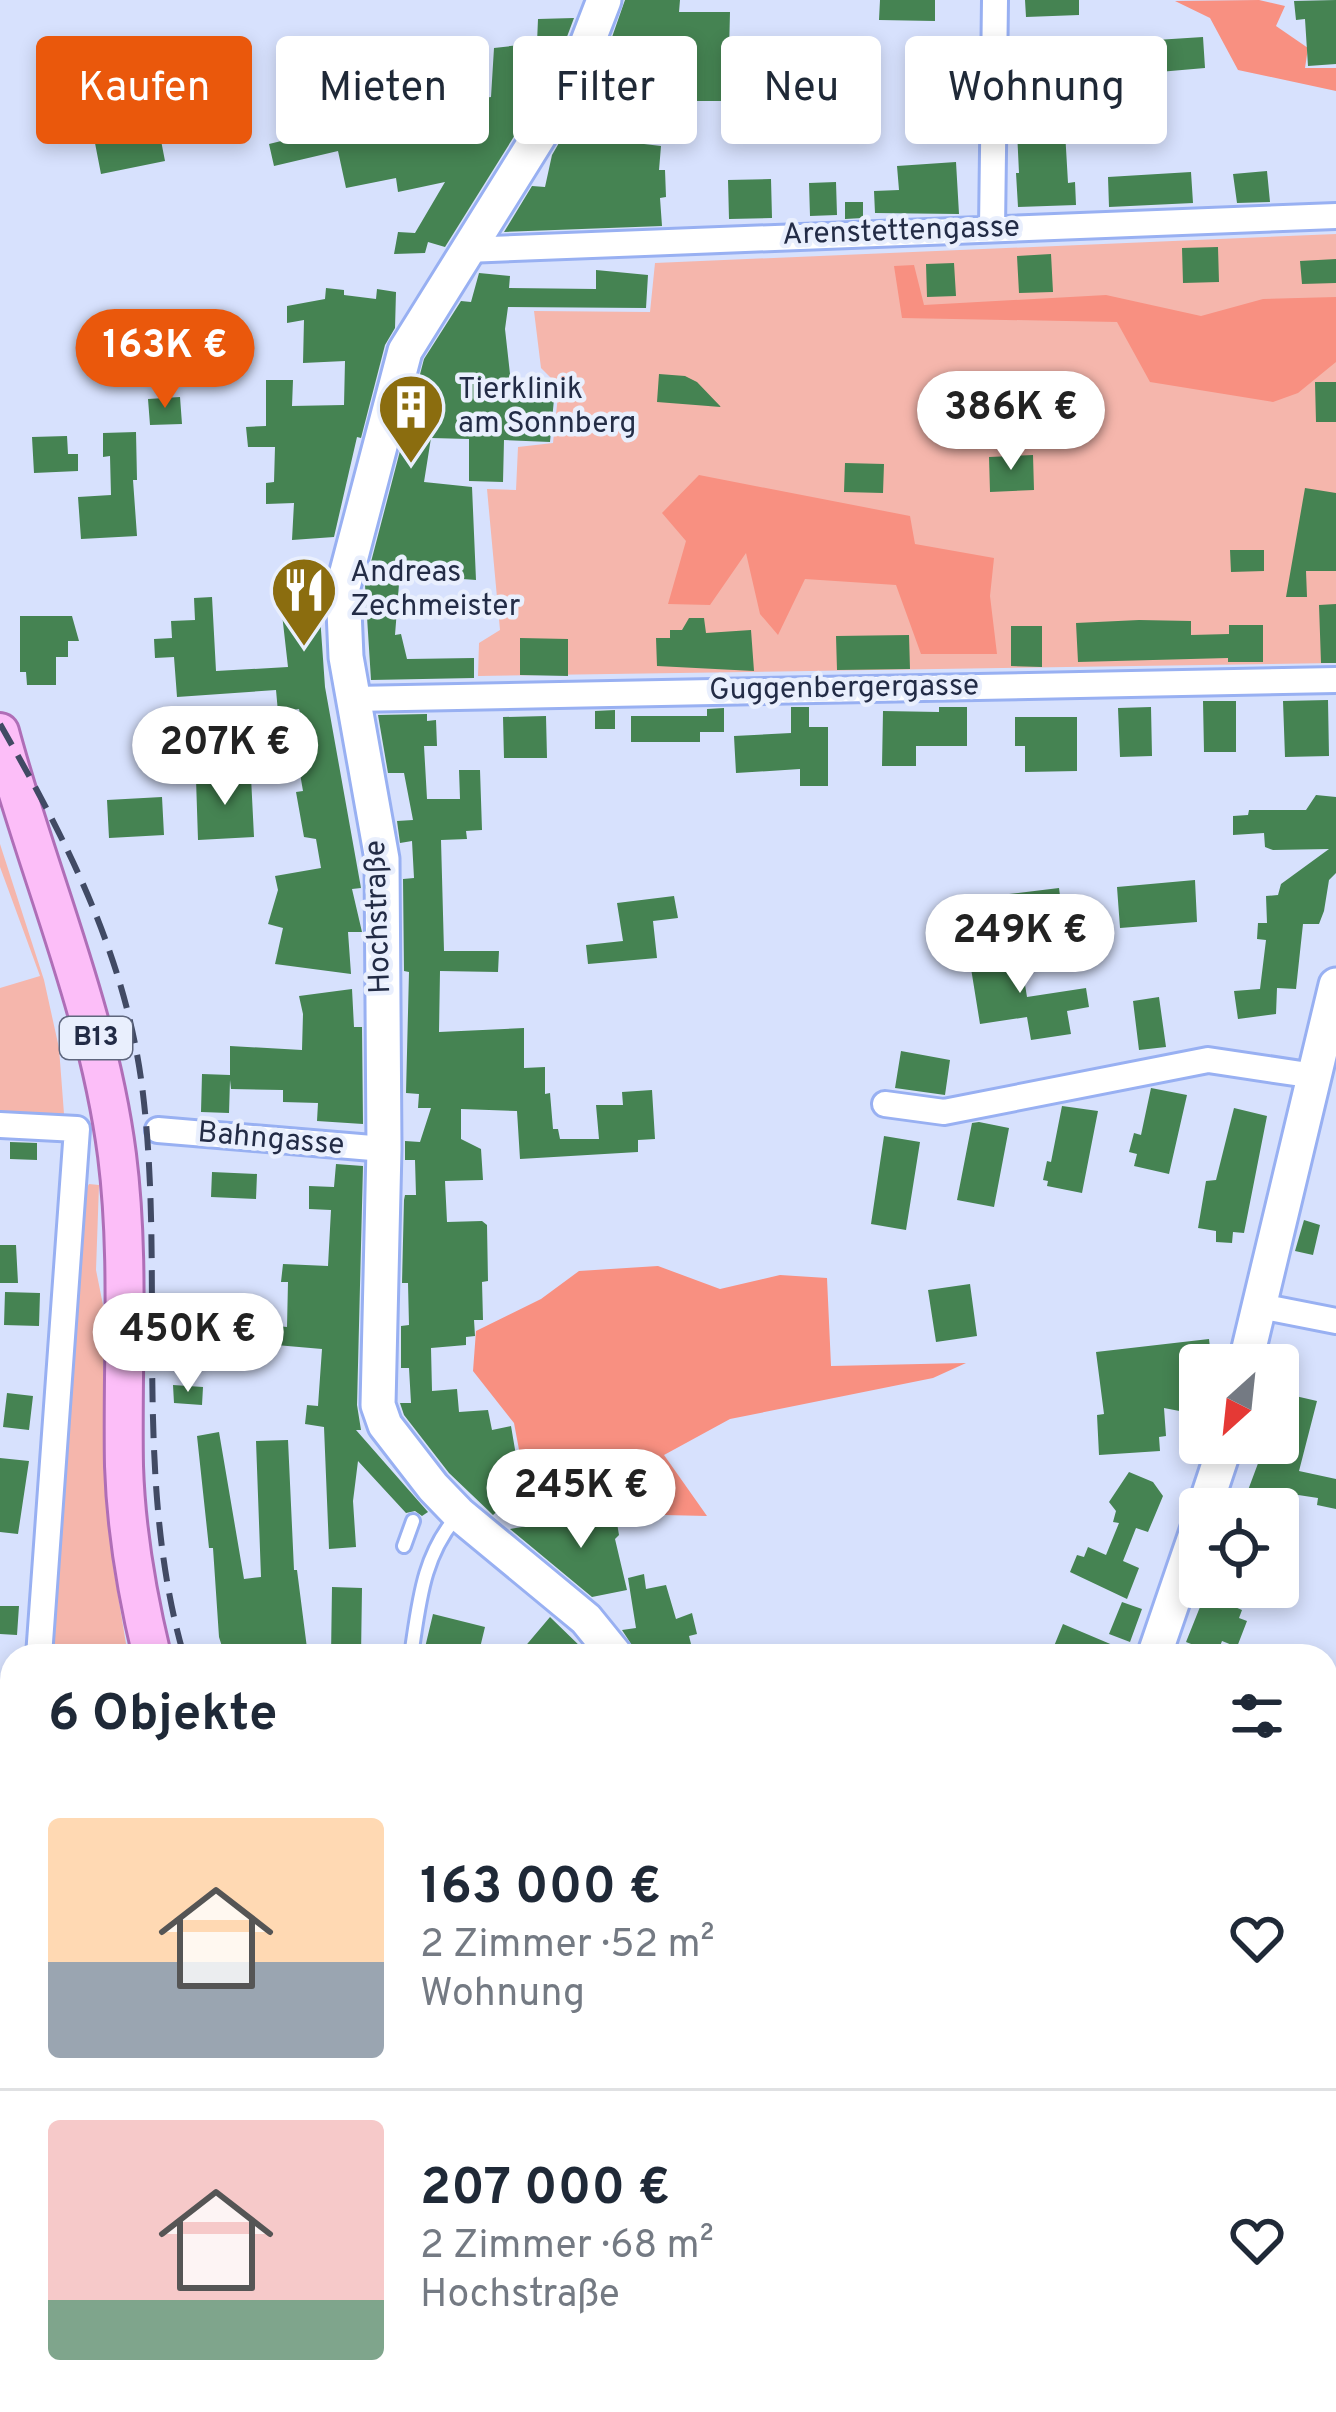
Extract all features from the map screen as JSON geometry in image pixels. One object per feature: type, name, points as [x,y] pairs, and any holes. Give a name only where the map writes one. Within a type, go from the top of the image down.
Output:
[{"type":"main road","name":"Hochstraße","points":[[604,0],[572,83],[405,351],[344,587],[346,657],[382,859],[379,1406],[385,1425],[429,1496],[459,1514],[576,1610],[608,1644]]},
{"type":"main road","name":"B13","points":[[0,732],[78,973],[100,1055],[116,1147],[123,1273],[124,1472],[149,1644]]},
{"type":"main road","points":[[1250,1344],[1336,985]]},
{"type":"main road","points":[[1158,1644],[1179,1583]]},
{"type":"street","points":[[992,228],[995,0]]},
{"type":"street","name":"Arenstettengasse","points":[[466,250],[1336,216]]},
{"type":"street","name":"Guggenbergergasse","points":[[353,699],[1336,680]]},
{"type":"street","points":[[885,1104],[944,1112],[1208,1060],[1315,1076]]},
{"type":"street","points":[[0,1125],[77,1129],[40,1644]]},
{"type":"street","name":"Bahngasse","points":[[158,1130],[384,1149]]},
{"type":"street","points":[[1260,1306],[1336,1321]]},
{"type":"lane","points":[[413,1644],[424,1570],[439,1537],[459,1514]]},
{"type":"lane","points":[[404,1546],[413,1521]]},
{"type":"shaded area","points":[[1259,0],[1285,6],[1276,26],[1308,48],[1305,68],[1336,68],[1336,91],[1238,70],[1210,18],[1175,1]]},
{"type":"shaded area","points":[[1336,234],[1336,663],[478,676],[479,643],[500,630],[487,489],[516,490],[518,447],[553,443],[559,386],[541,368],[534,311],[650,312],[655,263]]},
{"type":"shaded area","points":[[914,265],[924,305],[1106,295],[1201,316],[1263,299],[1336,297],[1336,362],[1298,393],[1273,402],[1150,382],[1117,322],[902,318],[894,266]]},
{"type":"shaded area","points":[[699,475],[910,516],[915,544],[994,558],[990,596],[997,654],[921,654],[896,585],[805,579],[778,635],[760,614],[746,553],[710,605],[668,604],[686,541],[662,513]]},
{"type":"shaded area","points":[[0,844],[44,980],[59,1048],[64,1114],[0,1114],[0,988],[40,976],[0,867]]},
{"type":"shaded area","points":[[89,1184],[99,1185],[96,1270],[103,1305],[104,1469],[126,1644],[54,1644]]},
{"type":"shaded area","points":[[658,1266],[720,1289],[780,1275],[827,1278],[831,1366],[966,1363],[933,1378],[730,1419],[664,1455],[707,1516],[622,1514],[576,1472],[520,1455],[514,1423],[473,1371],[476,1331],[541,1299],[579,1271]]},
{"type":"building","points":[[625,0],[680,0],[679,12],[730,12],[729,36],[721,36],[721,101],[697,101],[697,36],[612,36]]},
{"type":"building","points":[[880,0],[935,0],[935,21],[879,20]]},
{"type":"building","points":[[1025,0],[1079,0],[1079,15],[1026,17]]},
{"type":"building","points":[[1336,0],[1336,64],[1308,66],[1305,19],[1296,20],[1294,1]]},
{"type":"building","points":[[574,18],[567,36],[537,36],[538,19]]},
{"type":"building","points":[[1203,37],[1205,68],[1167,71],[1167,39]]},
{"type":"building","points":[[513,46],[513,138],[445,247],[428,242],[425,253],[394,254],[398,232],[415,233],[445,182],[398,192],[396,178],[346,188],[338,151],[274,166],[269,144],[276,142],[489,144],[494,48]]},
{"type":"building","points":[[95,144],[162,144],[165,161],[101,174]]},
{"type":"building","points":[[558,144],[661,146],[659,170],[665,170],[666,197],[660,198],[662,226],[504,232],[532,186],[545,187]]},
{"type":"building","points":[[1018,144],[1066,144],[1068,183],[1075,182],[1076,205],[1018,207]]},
{"type":"building","points":[[956,162],[959,214],[875,213],[874,191],[899,190],[897,166]]},
{"type":"building","points":[[1267,171],[1270,202],[1237,203],[1233,174]]},
{"type":"building","points":[[1191,172],[1193,203],[1109,207],[1108,177]]},
{"type":"building","points":[[771,179],[772,218],[729,219],[728,180]]},
{"type":"building","points":[[836,182],[837,215],[810,216],[809,183]]},
{"type":"building","points":[[845,202],[863,202],[863,218],[845,219]]},
{"type":"building","points":[[1218,247],[1219,282],[1183,283],[1182,248]]},
{"type":"building","points":[[1051,254],[1053,292],[1019,293],[1017,256]]},
{"type":"building","points":[[1336,259],[1336,283],[1302,284],[1300,261]]},
{"type":"building","points":[[954,263],[956,296],[927,297],[926,264]]},
{"type":"building","points":[[596,270],[648,275],[646,308],[508,307],[505,329],[511,383],[534,386],[533,398],[554,399],[550,442],[504,440],[503,482],[469,481],[469,439],[431,438],[424,482],[472,487],[476,580],[409,575],[409,585],[399,584],[395,635],[401,634],[407,659],[474,658],[474,678],[371,680],[365,585],[424,359],[461,301],[471,302],[479,273],[510,276],[509,288],[596,289]]},
{"type":"building","points":[[326,288],[376,299],[377,289],[396,292],[395,328],[385,345],[361,438],[357,437],[334,537],[292,540],[294,503],[266,504],[266,483],[274,482],[275,447],[248,447],[246,427],[266,426],[266,380],[293,380],[292,406],[344,405],[345,361],[303,363],[304,320],[287,323],[287,306],[325,299]]},
{"type":"building","points":[[659,374],[697,382],[721,407],[657,402]]},
{"type":"building","points":[[1315,382],[1336,382],[1336,422],[1316,422]]},
{"type":"building","points":[[180,397],[182,424],[150,425],[148,399]]},
{"type":"building","points":[[136,432],[137,536],[81,539],[78,497],[111,495],[110,456],[103,457],[103,433]]},
{"type":"building","points":[[67,436],[68,454],[78,454],[78,471],[34,473],[32,437]]},
{"type":"building","points":[[1033,455],[1034,490],[990,492],[989,457]]},
{"type":"building","points":[[845,463],[884,464],[883,493],[844,492]]},
{"type":"building","points":[[1305,488],[1336,493],[1336,571],[1306,571],[1307,597],[1286,597]]},
{"type":"building","points":[[1230,550],[1264,550],[1264,571],[1231,572]]},
{"type":"building","points":[[212,597],[216,671],[288,667],[281,605],[319,602],[325,687],[361,888],[352,889],[362,932],[348,932],[351,974],[275,964],[283,928],[268,924],[278,890],[275,876],[321,868],[316,839],[304,837],[296,792],[303,791],[296,750],[308,748],[299,709],[278,712],[276,690],[177,697],[174,657],[155,658],[154,639],[172,638],[171,621],[195,620],[194,598]]},
{"type":"building","points":[[1336,604],[1336,663],[1321,663],[1319,605]]},
{"type":"building","points":[[20,616],[72,616],[79,641],[68,641],[68,657],[56,657],[56,685],[27,685],[26,672],[20,672]]},
{"type":"building","points":[[689,618],[704,618],[706,633],[751,630],[754,671],[657,666],[656,638],[670,638],[670,630],[682,630]]},
{"type":"building","points":[[1191,621],[1191,635],[1229,634],[1229,625],[1263,625],[1263,662],[1228,662],[1228,658],[1078,662],[1076,623]]},
{"type":"building","points":[[1011,626],[1042,626],[1042,667],[1011,666]]},
{"type":"building","points":[[909,635],[910,669],[837,670],[836,636]]},
{"type":"building","points":[[520,638],[568,639],[568,676],[520,675]]},
{"type":"building","points":[[1328,700],[1329,756],[1285,757],[1283,701]]},
{"type":"building","points":[[1203,701],[1236,701],[1236,752],[1204,752]]},
{"type":"building","points":[[791,707],[809,707],[809,727],[828,727],[828,786],[800,786],[800,769],[736,773],[734,736],[791,733]]},
{"type":"building","points":[[939,707],[967,707],[967,746],[916,746],[916,766],[882,766],[883,711],[939,712]]},
{"type":"building","points":[[1151,707],[1152,756],[1120,757],[1118,708]]},
{"type":"building","points":[[724,708],[724,732],[700,732],[700,742],[631,742],[631,716],[707,716],[707,709]]},
{"type":"building","points":[[615,710],[615,729],[595,729],[595,711]]},
{"type":"building","points":[[427,714],[427,721],[436,720],[437,746],[424,746],[427,799],[460,799],[459,770],[480,770],[482,830],[466,831],[467,839],[441,840],[444,951],[499,951],[498,972],[440,971],[439,1032],[524,1028],[524,1068],[545,1067],[545,1094],[550,1093],[553,1129],[558,1129],[560,1139],[599,1139],[596,1105],[623,1105],[622,1092],[652,1090],[655,1139],[638,1140],[638,1152],[520,1159],[517,1111],[461,1109],[461,1139],[481,1149],[483,1180],[445,1181],[447,1222],[482,1221],[487,1225],[488,1281],[482,1282],[483,1320],[474,1320],[475,1336],[466,1337],[466,1345],[431,1348],[432,1391],[457,1389],[459,1412],[488,1410],[492,1430],[511,1426],[519,1473],[556,1469],[559,1490],[517,1494],[493,1515],[449,1473],[404,1415],[400,1403],[411,1403],[409,1368],[401,1368],[401,1326],[409,1325],[408,1283],[402,1283],[404,1200],[405,1195],[416,1195],[415,1160],[405,1160],[405,1141],[420,1142],[431,1108],[418,1108],[419,1094],[406,1093],[409,972],[404,971],[403,879],[414,878],[412,841],[400,843],[397,821],[413,820],[404,773],[388,773],[378,715]]},
{"type":"building","points":[[546,716],[547,758],[504,758],[503,717]]},
{"type":"building","points":[[1015,717],[1077,717],[1077,771],[1025,772],[1025,746],[1015,746]]},
{"type":"building","points":[[251,777],[254,837],[198,840],[196,779]]},
{"type":"building","points":[[1316,795],[1336,797],[1336,873],[1329,880],[1324,911],[1319,924],[1303,924],[1296,989],[1277,988],[1276,1014],[1238,1019],[1234,991],[1260,989],[1266,940],[1257,939],[1258,923],[1267,923],[1266,896],[1278,895],[1281,884],[1329,849],[1273,850],[1265,847],[1264,833],[1233,835],[1233,816],[1248,815],[1249,810],[1306,810]]},
{"type":"building","points":[[162,797],[164,835],[109,838],[107,800]]},
{"type":"building","points":[[1195,880],[1197,922],[1120,928],[1117,887]]},
{"type":"building","points":[[1059,888],[1064,927],[1014,933],[1009,894]]},
{"type":"building","points":[[674,896],[678,918],[653,921],[657,958],[588,964],[586,945],[623,941],[617,903]]},
{"type":"building","points":[[1019,948],[1027,997],[1086,988],[1089,1007],[1067,1011],[1071,1034],[1031,1040],[1027,1017],[980,1024],[969,956]]},
{"type":"building","points":[[352,989],[354,1027],[362,1027],[363,1124],[317,1121],[318,1103],[283,1102],[283,1090],[231,1089],[230,1080],[229,1113],[201,1112],[202,1074],[230,1075],[230,1046],[302,1050],[299,996]]},
{"type":"building","points":[[1159,997],[1166,1047],[1139,1050],[1133,1001]]},
{"type":"building","points":[[901,1051],[950,1060],[945,1095],[895,1088]]},
{"type":"building","points":[[1151,1088],[1187,1095],[1169,1174],[1134,1166],[1137,1154],[1129,1152],[1134,1133],[1141,1135]]},
{"type":"building","points":[[1062,1106],[1098,1111],[1082,1193],[1047,1186],[1048,1181],[1043,1180]]},
{"type":"building","points":[[1234,1108],[1267,1116],[1244,1233],[1233,1232],[1232,1243],[1216,1242],[1216,1231],[1198,1228],[1206,1181],[1216,1180]]},
{"type":"building","points":[[972,1123],[1009,1128],[994,1207],[957,1200]]},
{"type":"building","points":[[884,1136],[920,1142],[906,1230],[871,1224]]},
{"type":"building","points":[[10,1142],[37,1143],[37,1160],[10,1159]]},
{"type":"building","points":[[336,1164],[363,1166],[357,1405],[361,1430],[356,1430],[428,1512],[422,1516],[415,1511],[406,1513],[358,1461],[353,1501],[356,1547],[329,1549],[324,1427],[305,1424],[307,1405],[318,1406],[322,1349],[276,1345],[277,1326],[287,1327],[288,1282],[281,1282],[283,1264],[328,1266],[331,1210],[309,1209],[309,1186],[334,1187]]},
{"type":"building","points":[[212,1172],[257,1174],[256,1199],[211,1197]]},
{"type":"building","points":[[1304,1220],[1320,1225],[1313,1255],[1295,1251]]},
{"type":"building","points":[[0,1245],[16,1245],[18,1283],[0,1283]]},
{"type":"building","points":[[970,1284],[977,1336],[936,1342],[928,1290]]},
{"type":"building","points":[[5,1292],[40,1293],[39,1326],[4,1325]]},
{"type":"building","points":[[1209,1339],[1210,1344],[1179,1344],[1179,1411],[1164,1408],[1166,1436],[1159,1437],[1160,1451],[1099,1455],[1097,1415],[1104,1414],[1096,1352]]},
{"type":"building","points":[[173,1385],[203,1387],[202,1405],[174,1403]]},
{"type":"building","points":[[7,1393],[33,1396],[29,1430],[3,1427]]},
{"type":"building","points":[[1299,1397],[1317,1401],[1299,1471],[1336,1479],[1336,1509],[1317,1505],[1318,1498],[1299,1495],[1299,1488],[1249,1488],[1258,1464],[1299,1464]]},
{"type":"building","points":[[219,1432],[244,1579],[261,1577],[256,1441],[288,1440],[294,1570],[306,1644],[221,1644],[197,1436]]},
{"type":"building","points":[[0,1458],[29,1461],[18,1534],[0,1532]]},
{"type":"building","points":[[1129,1472],[1153,1482],[1163,1496],[1148,1532],[1136,1528],[1123,1561],[1139,1568],[1127,1599],[1070,1572],[1077,1555],[1084,1557],[1088,1547],[1106,1555],[1119,1523],[1113,1522],[1116,1511],[1109,1502]]},
{"type":"building","points":[[615,1511],[619,1535],[615,1539],[627,1590],[592,1597],[510,1529]]},
{"type":"building","points":[[644,1574],[646,1589],[666,1585],[676,1619],[692,1613],[697,1634],[689,1636],[691,1644],[631,1644],[622,1630],[636,1628],[628,1578]]},
{"type":"building","points":[[332,1587],[362,1588],[361,1644],[331,1644]]},
{"type":"building","points":[[1122,1602],[1142,1609],[1130,1642],[1109,1634]]},
{"type":"building","points":[[0,1606],[19,1606],[17,1635],[0,1634]]},
{"type":"building","points":[[1200,1608],[1242,1610],[1239,1618],[1247,1621],[1238,1644],[1186,1642]]},
{"type":"building","points":[[433,1614],[485,1627],[481,1644],[426,1644]]},
{"type":"building","points":[[550,1617],[578,1644],[527,1644]]},
{"type":"building","points":[[1063,1624],[1110,1644],[1055,1644]]},
{"type":"railway","points":[[0,724],[91,902],[135,1044],[149,1164],[159,1519],[181,1644]]},
{"type":"place","name":"Tierklinik am Sonnberg","points":[[411,466]]},
{"type":"place","name":"Andreas Zechmeister","points":[[304,649]]}]
